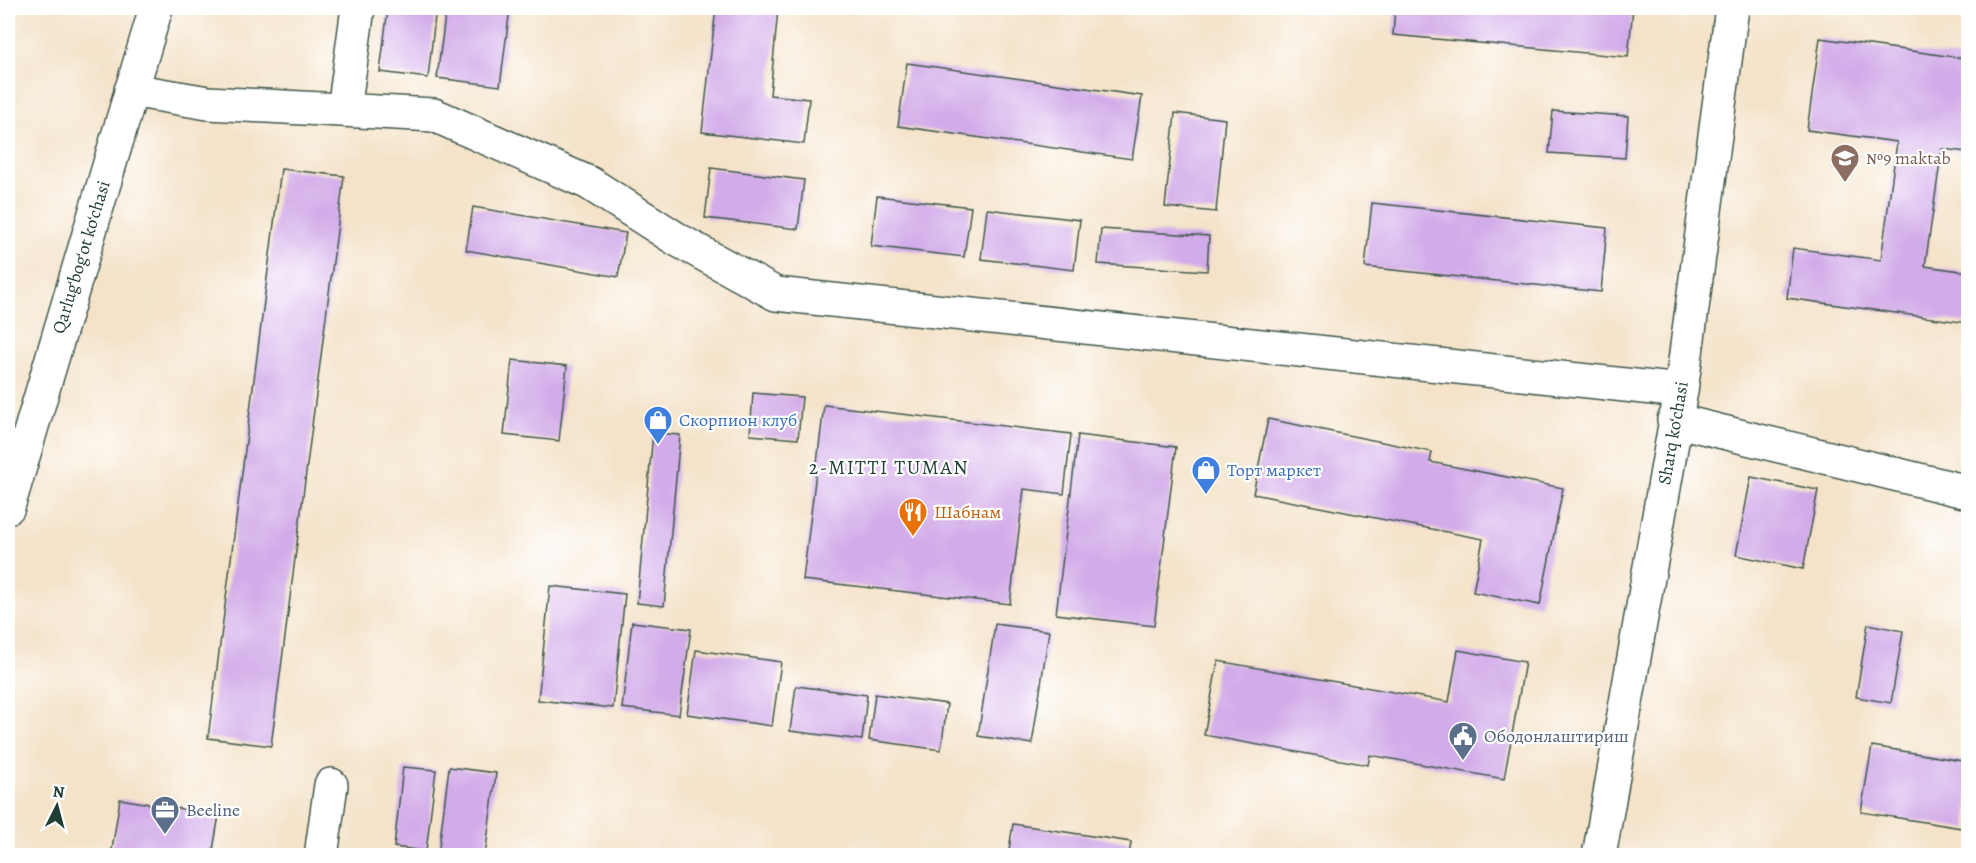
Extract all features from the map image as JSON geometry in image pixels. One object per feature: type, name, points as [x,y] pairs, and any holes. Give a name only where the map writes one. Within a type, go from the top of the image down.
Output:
[{"type":"street","name":"Qarlug‘bog‘ot ko‘chasi","points":[[8,507],[156,8]]},
{"type":"street","points":[[344,110],[358,8]]},
{"type":"street","name":"Sharq ko‘chasi","points":[[1599,855],[1678,406],[1732,8]]},
{"type":"street","points":[[131,90],[208,103],[434,115],[589,183],[678,240],[776,294],[1678,406],[1968,492]]},
{"type":"street","points":[[321,855],[331,785]]},
{"type":"building","points":[[388,8],[436,8],[428,78],[380,72]]},
{"type":"building","points":[[446,8],[510,8],[500,86],[437,78]]},
{"type":"building","points":[[716,8],[778,9],[770,95],[809,99],[804,144],[702,132]]},
{"type":"building","points":[[1395,8],[1633,8],[1628,57],[1393,35]]},
{"type":"building","points":[[1820,38],[1968,59],[1968,152],[1942,149],[1925,266],[1968,272],[1968,323],[1787,298],[1793,248],[1881,260],[1897,142],[1807,130]]},
{"type":"building","points":[[907,63],[1142,96],[1132,159],[898,126]]},
{"type":"building","points":[[1553,111],[1628,116],[1625,158],[1549,153]]},
{"type":"building","points":[[1175,113],[1225,119],[1216,212],[1165,207]]},
{"type":"building","points":[[711,168],[804,180],[798,229],[705,218]]},
{"type":"building","points":[[281,169],[344,176],[271,746],[208,738]]},
{"type":"building","points":[[877,196],[971,207],[964,257],[871,246]]},
{"type":"building","points":[[1372,203],[1607,228],[1601,292],[1365,267]]},
{"type":"building","points":[[473,207],[626,233],[618,277],[466,250]]},
{"type":"building","points":[[987,209],[1080,220],[1074,270],[981,259]]},
{"type":"building","points":[[1101,229],[1209,236],[1207,271],[1098,264]]},
{"type":"building","points":[[512,360],[567,366],[559,441],[504,435]]},
{"type":"building","points":[[753,393],[802,397],[798,439],[750,435]]},
{"type":"building","name":"Шабнам","points":[[824,405],[1071,434],[1064,494],[1024,489],[1010,604],[803,580]]},
{"type":"building","points":[[1268,419],[1432,452],[1430,462],[1563,488],[1540,605],[1473,592],[1483,539],[1253,494]]},
{"type":"building","points":[[653,433],[680,435],[664,606],[637,603]]},
{"type":"building","points":[[1078,435],[1176,447],[1154,626],[1056,614]]},
{"type":"building","points":[[1751,477],[1818,490],[1803,569],[1736,555]]},
{"type":"building","points":[[550,586],[625,594],[613,708],[538,700]]},
{"type":"building","points":[[632,622],[691,629],[679,715],[622,708]]},
{"type":"building","points":[[995,624],[1049,631],[1032,744],[978,736]]},
{"type":"building","points":[[1868,624],[1903,631],[1891,703],[1856,697]]},
{"type":"building","points":[[696,650],[781,662],[772,726],[687,714]]},
{"type":"building","points":[[1458,650],[1525,662],[1504,779],[1370,755],[1368,765],[1204,735],[1218,661],[1449,702]]},
{"type":"building","points":[[796,686],[867,695],[862,740],[790,731]]},
{"type":"building","points":[[875,694],[947,704],[941,750],[869,740]]},
{"type":"building","points":[[1872,746],[1968,762],[1968,829],[1861,812]]},
{"type":"building","points":[[403,767],[436,770],[426,851],[394,847]]},
{"type":"building","points":[[449,767],[496,773],[485,856],[438,856]]},
{"type":"building","name":"Beeline","points":[[120,799],[219,815],[212,856],[111,856]]},
{"type":"building","points":[[1013,824],[1131,842],[1129,856],[1008,856]]},
{"type":"place","name":"№9 maktab","points":[[1845,184]]},
{"type":"place","name":"Скорпион клуб","points":[[658,446]]},
{"type":"place","name":"Торт маркет","points":[[1206,496]]},
{"type":"place","name":"Шабнам","points":[[913,538]]},
{"type":"place","name":"Ободонлаштириш","points":[[1463,762]]},
{"type":"place","name":"Beeline","points":[[165,836]]},
{"type":"district","name":"2-MITTI TUMAN","points":[[889,467]]}]
